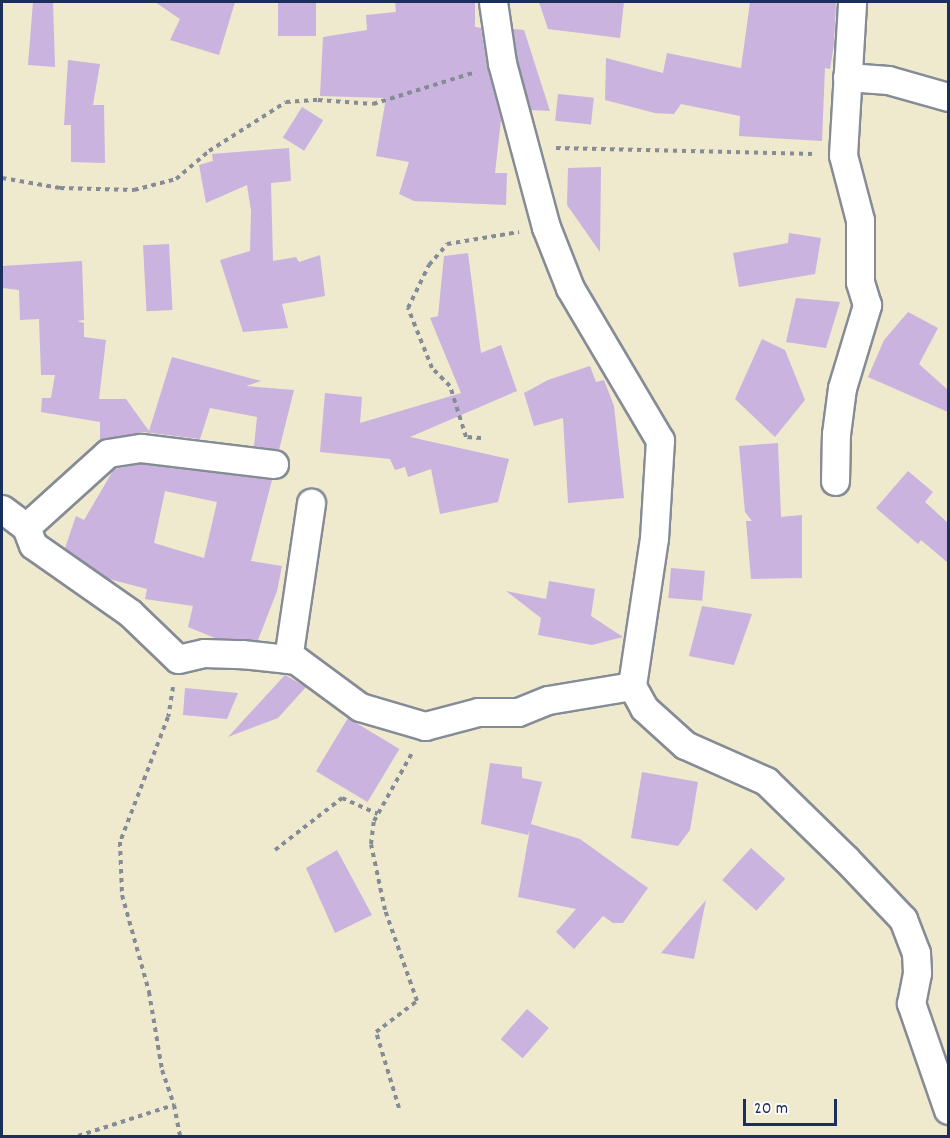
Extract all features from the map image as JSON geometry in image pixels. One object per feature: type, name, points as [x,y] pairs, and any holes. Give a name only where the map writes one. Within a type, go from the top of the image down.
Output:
[{"type":"street","points":[[493,2],[502,63],[546,227],[570,288],[660,440],[654,538],[632,686],[644,708],[685,745],[766,781],[846,859],[903,919],[916,953],[917,973],[911,1003],[948,1110]]},
{"type":"street","points":[[835,481],[836,434],[842,388],[867,305],[860,282],[860,220],[843,155],[852,2]]},
{"type":"street","points":[[847,77],[888,80],[948,97]]},
{"type":"street","points":[[26,528],[108,453],[141,448],[274,464]]},
{"type":"street","points":[[288,659],[311,503]]},
{"type":"street","points":[[2,509],[26,528],[33,545],[129,613],[178,659],[204,653],[242,654],[296,660],[360,707],[425,726],[478,712],[518,712],[548,700],[632,686]]},
{"type":"path","points":[[2,178],[60,188],[134,190],[176,179],[209,151],[286,102],[318,100],[373,104],[502,63]]},
{"type":"path","points":[[523,148],[843,155]]},
{"type":"path","points":[[481,438],[466,437],[450,386],[432,368],[408,308],[429,265],[447,244],[546,227]]},
{"type":"path","points":[[178,659],[168,717],[120,842],[122,895],[149,992],[162,1070],[174,1106],[180,1137]]},
{"type":"path","points":[[399,1108],[376,1032],[417,1001],[385,910],[371,844],[374,821],[425,726]]},
{"type":"path","points":[[275,850],[342,798],[378,814]]},
{"type":"path","points":[[78,1137],[174,1106]]},
{"type":"building","points":[[33,2],[53,2],[55,67],[28,65]]},
{"type":"building","points":[[155,2],[235,2],[219,55],[170,40],[180,19]]},
{"type":"building","points":[[278,2],[316,2],[316,36],[278,36]]},
{"type":"building","points":[[395,2],[475,2],[475,27],[481,28],[487,67],[501,120],[495,173],[507,173],[506,205],[414,201],[399,194],[409,162],[376,156],[386,98],[320,96],[323,37],[367,30],[366,15],[396,12]]},
{"type":"building","points":[[539,2],[624,2],[620,38],[548,29]]},
{"type":"building","points":[[750,2],[836,2],[830,69],[825,68],[822,141],[739,136],[740,116],[681,104],[674,114],[655,113],[605,100],[606,58],[663,73],[667,53],[741,68]]},
{"type":"building","points":[[513,29],[524,30],[550,111],[531,110],[517,60]]},
{"type":"building","points":[[68,60],[100,64],[93,105],[104,105],[105,163],[71,162],[71,125],[64,125]]},
{"type":"building","points":[[558,94],[594,98],[591,125],[555,121]]},
{"type":"building","points":[[302,107],[323,120],[304,151],[283,138]]},
{"type":"building","points":[[289,148],[291,181],[271,183],[273,261],[296,257],[299,262],[320,255],[325,296],[282,304],[288,328],[243,332],[220,260],[250,251],[251,211],[247,185],[206,203],[199,165],[213,161],[212,154]]},
{"type":"building","points":[[601,167],[600,252],[567,205],[568,168]]},
{"type":"building","points":[[789,233],[821,238],[815,274],[739,287],[733,253],[788,243]]},
{"type":"building","points":[[169,244],[172,310],[146,311],[143,245]]},
{"type":"building","points":[[468,253],[481,353],[501,345],[517,391],[410,437],[509,459],[498,502],[440,514],[431,469],[408,477],[405,467],[395,470],[390,459],[320,452],[325,393],[362,397],[360,423],[461,393],[430,318],[438,316],[444,256]]},
{"type":"building","points":[[82,261],[84,320],[77,321],[84,323],[84,337],[106,340],[99,399],[126,399],[149,431],[172,357],[261,381],[246,386],[294,390],[279,450],[254,446],[257,417],[210,408],[200,439],[143,432],[100,440],[100,422],[41,412],[42,398],[51,398],[55,375],[41,375],[39,319],[20,320],[19,290],[2,288],[2,266]]},
{"type":"building","points":[[796,298],[840,302],[826,348],[786,342]]},
{"type":"building","points":[[908,312],[938,328],[919,364],[948,390],[948,412],[868,377],[884,340]]},
{"type":"building","points":[[762,339],[785,350],[805,400],[775,437],[735,399]]},
{"type":"building","points":[[590,366],[596,382],[604,380],[614,406],[624,498],[568,503],[563,418],[534,426],[524,393],[548,380]]},
{"type":"building","points":[[778,443],[781,517],[802,515],[802,578],[751,579],[746,521],[752,521],[745,512],[739,446]]},
{"type":"building","points":[[141,464],[272,480],[251,561],[282,566],[277,591],[258,640],[215,638],[188,627],[193,606],[145,599],[147,589],[109,579],[65,548],[76,516],[84,520],[114,469]],"holes":[[[165,491],[217,502],[204,558],[154,543]]]},
{"type":"building","points":[[908,471],[933,492],[925,502],[948,523],[948,563],[921,540],[918,544],[876,508]]},
{"type":"building","points":[[671,568],[705,571],[702,601],[668,598]]},
{"type":"building","points":[[549,581],[595,589],[591,616],[623,637],[592,645],[538,635],[541,618],[506,591],[546,599]]},
{"type":"building","points":[[702,606],[752,614],[734,665],[689,656]]},
{"type":"building","points":[[285,675],[306,687],[278,718],[228,737]]},
{"type":"building","points":[[185,688],[238,693],[227,719],[183,715]]},
{"type":"building","points":[[348,718],[399,749],[367,802],[316,771]]},
{"type":"building","points":[[490,763],[522,767],[522,778],[542,782],[531,824],[580,839],[648,888],[623,923],[613,923],[603,916],[574,949],[556,932],[576,909],[518,897],[530,829],[528,835],[481,824]]},
{"type":"building","points":[[642,772],[698,782],[690,830],[678,846],[631,838]]},
{"type":"building","points":[[751,848],[785,879],[756,911],[722,880]]},
{"type":"building","points":[[337,850],[372,915],[335,933],[306,868]]},
{"type":"building","points":[[706,900],[694,959],[661,953]]},
{"type":"building","points":[[527,1009],[549,1028],[523,1058],[501,1039]]}]
